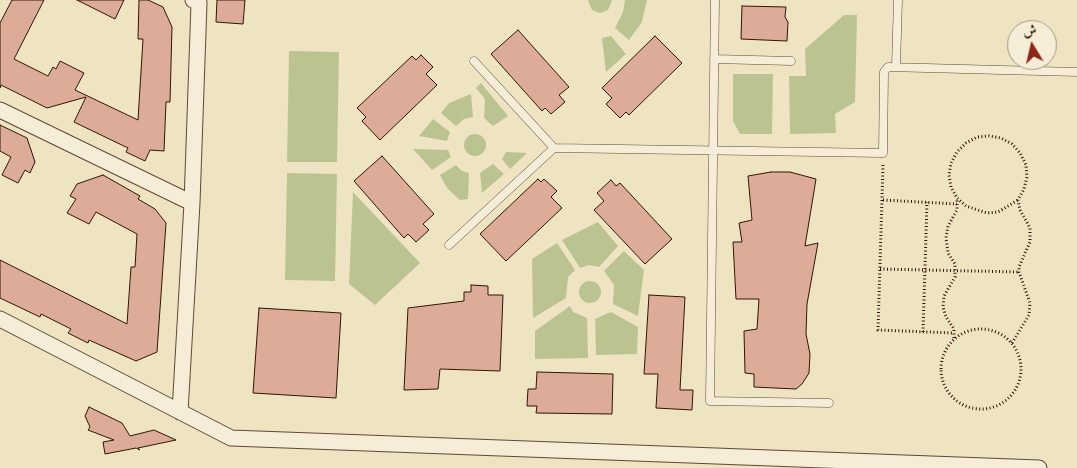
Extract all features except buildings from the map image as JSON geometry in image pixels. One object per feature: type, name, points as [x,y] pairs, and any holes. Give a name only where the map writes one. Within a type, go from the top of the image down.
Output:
[{"type":"street","points":[[180,412],[192,203],[197,1]]},
{"type":"street","points":[[0,110],[192,203]]},
{"type":"street","points":[[0,319],[231,438],[1039,468]]},
{"type":"lane","points":[[715,0],[710,401],[828,403]]},
{"type":"lane","points":[[896,66],[898,0]]},
{"type":"lane","points":[[714,59],[791,61]]},
{"type":"lane","points":[[474,61],[554,148]]},
{"type":"lane","points":[[449,245],[554,148],[883,153],[884,72],[888,67],[1077,72]]},
{"type":"path","points":[[954,338],[954,333],[943,308],[944,296],[955,277],[955,264],[948,252],[946,238],[958,204],[951,187],[949,175],[951,163],[957,152],[966,143],[977,138],[989,136],[1001,138],[1012,144],[1020,153],[1026,165],[1027,177],[1024,189],[1018,200],[998,212],[987,213],[966,206],[957,198]]},
{"type":"path","points":[[883,153],[878,330],[954,333]]},
{"type":"path","points":[[883,200],[958,204]]},
{"type":"path","points":[[1012,342],[1028,315],[1030,303],[1019,272],[1030,242],[1030,228],[1020,210],[1018,200]]},
{"type":"path","points":[[923,332],[927,202]]},
{"type":"path","points":[[880,269],[1019,272]]},
{"type":"path","points":[[979,328],[993,330],[1012,342],[1021,358],[1022,371],[1019,384],[1012,396],[1001,404],[989,409],[976,409],[958,401],[944,387],[941,361],[946,348],[954,338],[966,331],[979,328]]},
{"type":"green space","points":[[588,0],[612,0],[608,10],[600,13],[592,10]]},
{"type":"green space","points":[[625,0],[647,0],[642,22],[629,40],[615,28],[623,12]]},
{"type":"green space","points":[[844,15],[857,15],[855,102],[835,114],[836,133],[790,134],[789,76],[806,76],[805,49]]},
{"type":"green space","points":[[611,36],[626,54],[606,72],[602,38]]},
{"type":"green space","points":[[289,51],[339,52],[337,162],[287,162]]},
{"type":"green space","points":[[733,74],[773,74],[772,134],[740,134],[733,121]]},
{"type":"green space","points":[[481,83],[508,116],[493,126],[484,118],[485,99],[476,88]]},
{"type":"green space","points":[[471,94],[473,117],[464,119],[456,126],[441,113],[449,103]]},
{"type":"green space","points":[[433,119],[450,132],[447,141],[419,136]]},
{"type":"green space","points":[[471,134],[479,134],[486,141],[486,149],[479,156],[471,156],[464,149],[464,141]]},
{"type":"green space","points":[[413,149],[448,150],[451,157],[432,170]]},
{"type":"green space","points":[[506,152],[527,153],[510,169],[502,159]]},
{"type":"green space","points":[[493,164],[504,174],[482,193],[480,173]]},
{"type":"green space","points":[[456,165],[462,171],[469,173],[468,199],[460,200],[447,188],[440,175]]},
{"type":"green space","points":[[287,173],[337,174],[335,281],[285,280]]},
{"type":"green space","points":[[353,192],[420,263],[375,305],[349,284]]},
{"type":"green space","points":[[598,222],[618,246],[599,267],[589,265],[580,268],[562,240]]},
{"type":"green space","points":[[557,243],[575,270],[568,277],[566,298],[533,318],[532,259]]},
{"type":"green space","points":[[624,251],[644,270],[638,316],[613,304],[614,285],[604,271]]},
{"type":"green space","points":[[590,281],[598,284],[601,292],[598,300],[590,303],[582,300],[579,292],[582,284]]},
{"type":"green space","points":[[570,306],[573,312],[587,318],[588,358],[535,359],[535,331]]},
{"type":"green space","points":[[611,312],[638,327],[637,354],[596,355],[595,319]]}]
